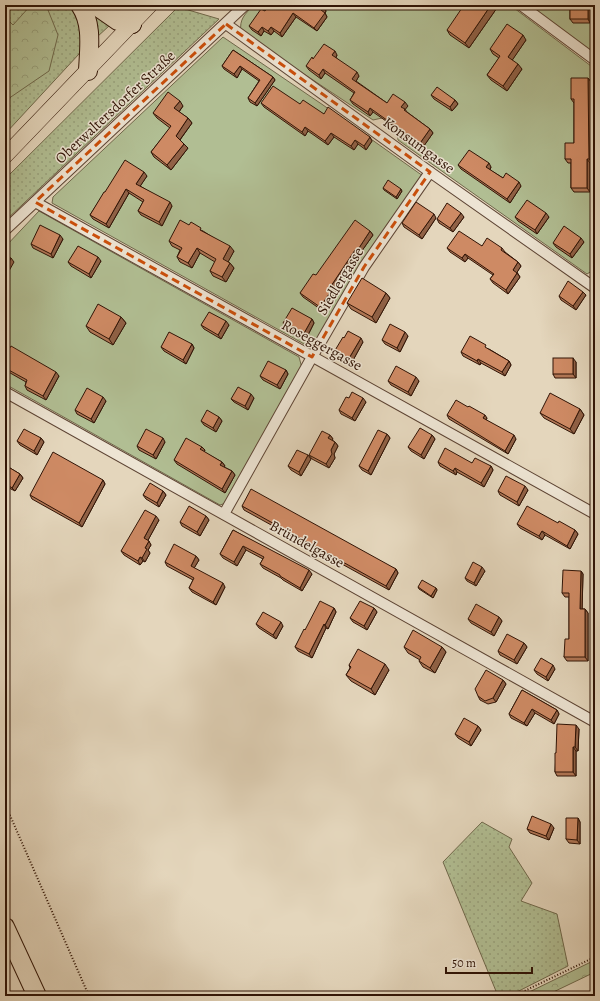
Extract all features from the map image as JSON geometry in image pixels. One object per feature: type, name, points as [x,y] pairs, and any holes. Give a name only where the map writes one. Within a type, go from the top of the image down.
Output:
[{"type":"highway","points":[[80,5],[87,14],[90,35],[88,70]]},
{"type":"highway","points":[[95,5],[118,21],[132,24]]},
{"type":"highway","points":[[122,5],[132,24]]},
{"type":"highway","points":[[5,927],[37,996]]},
{"type":"main road","points":[[5,156],[150,5]]},
{"type":"street","name":"Oberwaltersdorfer Straße","points":[[5,230],[246,5]]},
{"type":"street","points":[[521,5],[595,60]]},
{"type":"street","name":"Konsumgasse","points":[[226,24],[430,172],[595,288]]},
{"type":"street","name":"Siedlergasse","points":[[224,514],[364,267],[430,172]]},
{"type":"street","name":"Roseggergasse","points":[[35,202],[595,514]]},
{"type":"street","name":"Bründelgasse","points":[[5,392],[595,722]]},
{"type":"path","points":[[5,804],[90,996]]},
{"type":"path","points":[[514,996],[595,957]]},
{"type":"highlighted area","points":[[226,24],[430,172],[364,267],[312,357],[35,202]]},
{"type":"green space","points":[[5,5],[73,5],[78,10],[83,43],[79,54],[5,134]]},
{"type":"green space","points":[[31,5],[46,5],[58,35],[49,71],[5,101],[5,17],[13,25]]},
{"type":"green space","points":[[254,5],[510,5],[595,69],[595,269],[587,274],[398,140],[397,128],[382,118],[373,120],[241,32],[242,20],[245,14]]},
{"type":"green space","points":[[529,5],[595,5],[595,49],[589,50]]},
{"type":"green space","points":[[178,7],[219,19],[5,221],[5,179]]},
{"type":"green space","points":[[91,10],[109,26],[97,37]]},
{"type":"green space","points":[[223,37],[323,105],[423,176],[317,341],[311,346],[304,344],[52,203],[53,197]]},
{"type":"green space","points":[[39,211],[299,357],[302,368],[226,503],[220,505],[5,384],[5,247]]},
{"type":"green space","points":[[482,822],[512,839],[509,847],[532,883],[521,901],[557,914],[568,966],[509,996],[498,996],[443,862]]},
{"type":"green space","points":[[595,960],[595,972],[545,996],[521,996]]},
{"type":"building","points":[[268,5],[322,5],[323,7],[321,10],[325,13],[314,28],[293,13],[280,33],[271,27],[268,31],[262,27],[258,32],[249,26],[261,9],[265,11]]},
{"type":"building","points":[[464,5],[491,5],[465,43],[447,30]]},
{"type":"building","points":[[570,5],[588,5],[588,19],[570,19]]},
{"type":"building","points":[[507,24],[523,35],[508,57],[518,64],[503,86],[487,75],[500,56],[490,49]]},
{"type":"building","points":[[324,44],[335,51],[332,55],[357,72],[352,79],[387,103],[393,94],[405,102],[401,107],[405,109],[404,110],[430,129],[418,146],[403,136],[405,133],[370,108],[368,112],[350,100],[355,92],[323,69],[319,75],[306,66]]},
{"type":"building","points":[[233,50],[273,77],[255,103],[248,98],[260,80],[240,66],[234,74],[222,66]]},
{"type":"building","points":[[571,78],[588,78],[589,159],[587,159],[587,188],[571,188],[571,159],[565,159],[565,143],[574,143],[574,99],[571,99]]},
{"type":"building","points":[[273,86],[300,104],[303,100],[324,114],[328,107],[370,137],[364,146],[355,140],[351,146],[331,133],[325,141],[305,127],[302,132],[261,103]]},
{"type":"building","points":[[437,87],[455,100],[450,107],[431,95]]},
{"type":"building","points":[[168,92],[180,101],[174,108],[188,118],[176,136],[184,144],[167,165],[151,152],[171,126],[153,113]]},
{"type":"building","points":[[469,150],[489,163],[486,167],[503,178],[506,173],[519,182],[507,199],[458,165]]},
{"type":"building","points":[[125,160],[144,172],[136,184],[170,202],[159,222],[138,211],[144,200],[126,189],[106,224],[90,215]]},
{"type":"building","points":[[388,180],[401,189],[396,197],[383,188]]},
{"type":"building","points":[[527,200],[546,213],[535,230],[515,217]]},
{"type":"building","points":[[416,202],[434,214],[419,235],[402,223]]},
{"type":"building","points":[[447,203],[461,213],[450,228],[437,219]]},
{"type":"building","points":[[180,220],[189,225],[191,222],[201,228],[200,230],[230,246],[223,259],[230,263],[222,277],[210,271],[216,259],[197,248],[188,263],[177,257],[182,248],[169,241]]},
{"type":"building","points":[[355,220],[370,231],[357,251],[355,250],[331,286],[334,287],[320,307],[300,293],[313,274],[316,275]]},
{"type":"building","points":[[40,225],[60,235],[51,254],[31,244]]},
{"type":"building","points":[[564,226],[581,238],[570,254],[553,243]]},
{"type":"building","points":[[459,231],[482,246],[487,238],[502,248],[501,250],[518,262],[513,270],[517,273],[506,290],[490,279],[494,274],[465,254],[462,258],[447,248]]},
{"type":"building","points":[[78,246],[98,257],[89,274],[68,262]]},
{"type":"building","points":[[5,255],[11,258],[5,269]]},
{"type":"building","points":[[362,278],[386,293],[372,317],[347,303]]},
{"type":"building","points":[[568,281],[583,292],[573,306],[559,296]]},
{"type":"building","points":[[98,304],[121,317],[109,339],[86,326]]},
{"type":"building","points":[[292,308],[312,319],[303,335],[283,323]]},
{"type":"building","points":[[209,312],[226,321],[218,335],[201,325]]},
{"type":"building","points":[[390,324],[405,332],[397,348],[382,340]]},
{"type":"building","points":[[348,331],[361,338],[348,360],[334,352]]},
{"type":"building","points":[[169,332],[192,344],[183,360],[161,347]]},
{"type":"building","points":[[470,336],[509,361],[502,372],[461,352]]},
{"type":"building","points":[[11,346],[56,372],[43,396],[25,386],[27,380],[5,368],[5,356]]},
{"type":"building","points":[[553,358],[573,358],[573,374],[553,374]]},
{"type":"building","points":[[268,361],[286,370],[277,385],[260,376]]},
{"type":"building","points":[[396,366],[416,377],[408,392],[388,381]]},
{"type":"building","points":[[238,387],[251,394],[245,406],[231,399]]},
{"type":"building","points":[[87,388],[103,397],[91,419],[75,410]]},
{"type":"building","points":[[352,392],[363,398],[352,418],[339,410],[346,397],[349,398]]},
{"type":"building","points":[[550,393],[580,409],[570,429],[540,413]]},
{"type":"building","points":[[456,400],[485,415],[483,418],[514,435],[505,451],[447,415]]},
{"type":"building","points":[[207,410],[219,417],[213,428],[201,421]]},
{"type":"building","points":[[420,428],[432,435],[421,455],[408,447]]},
{"type":"building","points":[[24,429],[41,438],[34,451],[17,441]]},
{"type":"building","points":[[146,429],[163,438],[153,455],[137,446]]},
{"type":"building","points":[[378,430],[387,434],[368,471],[359,466]]},
{"type":"building","points":[[322,431],[330,435],[328,438],[335,442],[331,450],[332,454],[326,464],[309,455]]},
{"type":"building","points":[[186,438],[202,447],[200,449],[222,462],[220,465],[232,471],[222,489],[174,460]]},
{"type":"building","points":[[445,448],[472,463],[475,458],[491,466],[481,483],[455,468],[453,471],[438,462]]},
{"type":"building","points":[[297,450],[308,455],[299,472],[288,466]]},
{"type":"building","points":[[53,452],[103,480],[79,523],[30,495]]},
{"type":"building","points":[[5,465],[20,474],[12,488],[5,483]]},
{"type":"building","points":[[506,476],[525,486],[517,502],[498,491]]},
{"type":"building","points":[[150,483],[163,491],[157,503],[143,495]]},
{"type":"building","points":[[251,489],[396,569],[386,586],[242,506]]},
{"type":"building","points":[[189,506],[206,516],[197,532],[180,522]]},
{"type":"building","points":[[527,506],[558,523],[559,521],[575,530],[567,546],[542,531],[539,536],[517,524]]},
{"type":"building","points":[[145,510],[156,516],[144,538],[149,541],[145,548],[147,549],[142,558],[140,557],[138,561],[121,551]]},
{"type":"building","points":[[233,530],[309,570],[300,588],[260,564],[264,557],[243,546],[234,562],[220,554]]},
{"type":"building","points":[[174,544],[196,556],[191,566],[223,583],[213,602],[189,588],[194,578],[165,562]]},
{"type":"building","points":[[473,562],[482,567],[474,583],[465,578]]},
{"type":"building","points":[[563,570],[581,571],[580,609],[585,609],[585,657],[564,657],[565,639],[569,639],[569,593],[562,593]]},
{"type":"building","points":[[422,580],[436,588],[431,596],[418,587]]},
{"type":"building","points":[[320,601],[334,608],[309,654],[295,647]]},
{"type":"building","points":[[360,601],[374,608],[364,626],[350,618]]},
{"type":"building","points":[[476,604],[499,617],[491,632],[468,619]]},
{"type":"building","points":[[263,612],[281,622],[273,635],[256,624]]},
{"type":"building","points":[[413,630],[442,647],[430,668],[419,661],[421,657],[404,647]]},
{"type":"building","points":[[507,634],[524,643],[514,660],[498,651]]},
{"type":"building","points":[[358,649],[385,664],[371,689],[346,675],[351,667],[349,665]]},
{"type":"building","points":[[541,658],[553,665],[546,677],[534,670]]},
{"type":"building","points":[[486,670],[503,680],[493,698],[485,701],[478,696],[475,689]]},
{"type":"building","points":[[522,690],[557,710],[551,720],[532,709],[524,723],[509,714]]},
{"type":"building","points":[[464,718],[478,726],[469,742],[455,734]]},
{"type":"building","points":[[557,724],[576,725],[575,747],[573,747],[573,772],[555,772]]},
{"type":"building","points":[[532,816],[551,824],[546,836],[527,829]]},
{"type":"building","points":[[566,818],[578,818],[577,840],[566,839]]}]
